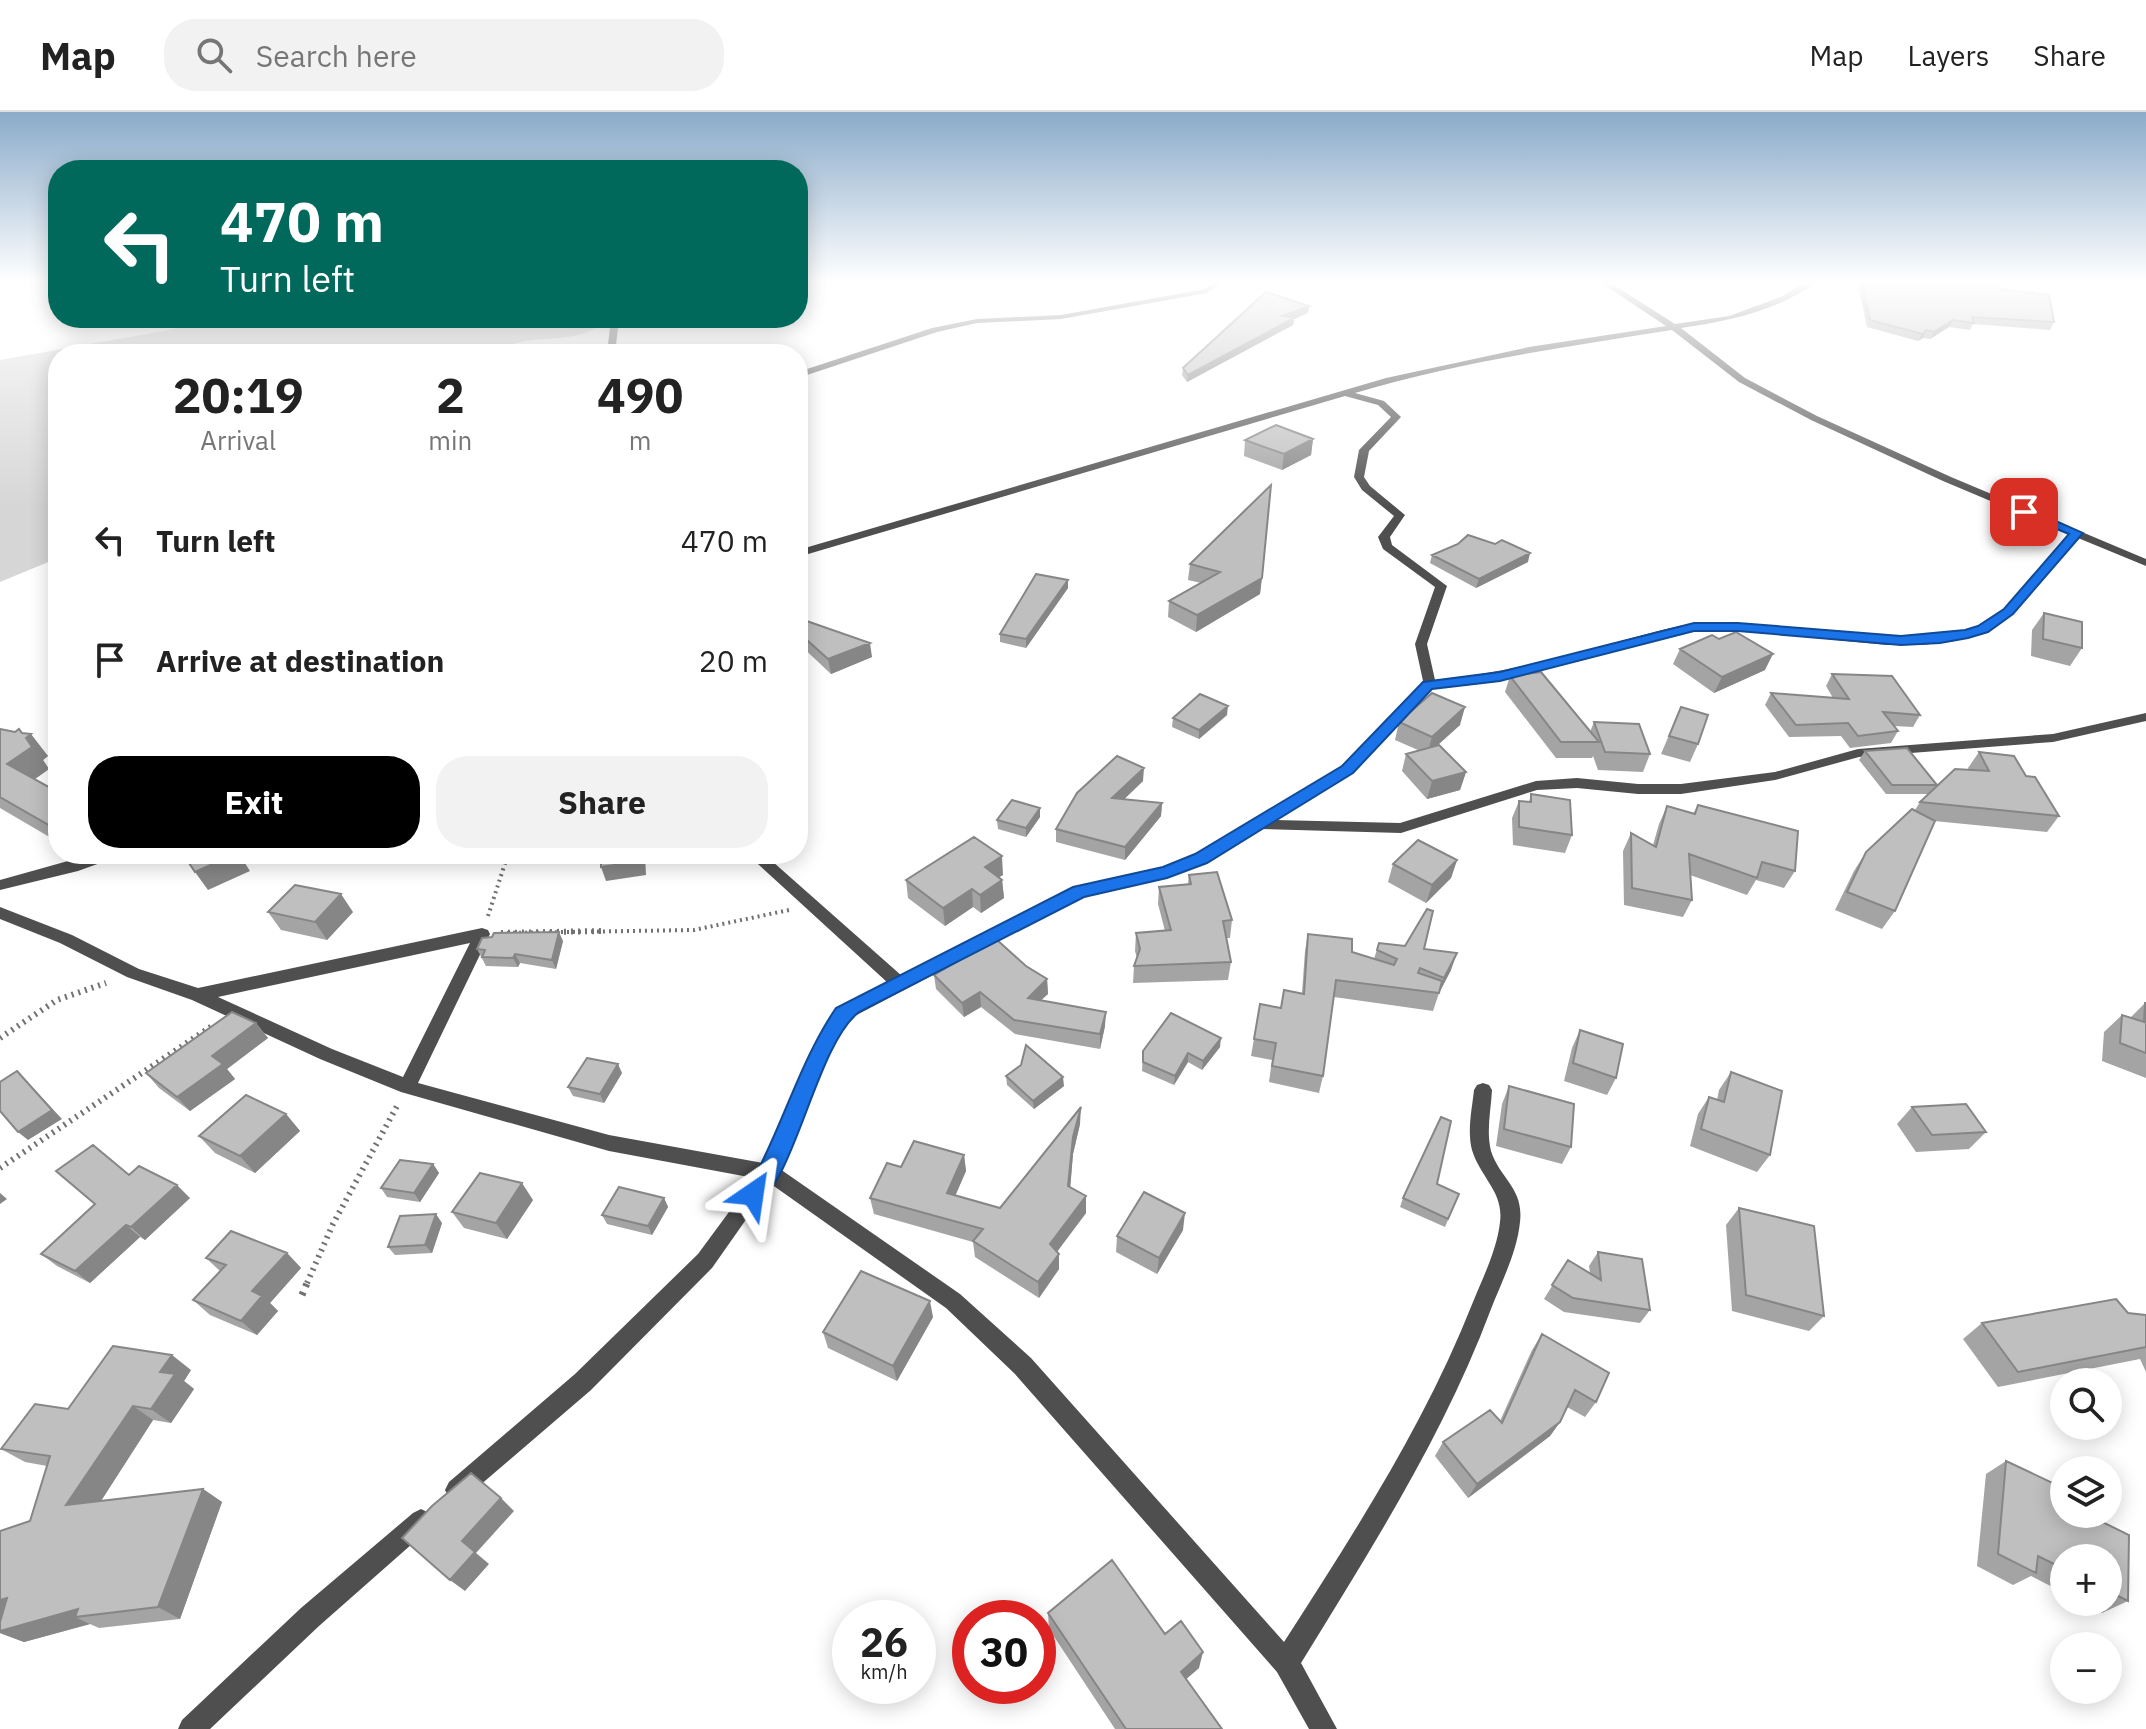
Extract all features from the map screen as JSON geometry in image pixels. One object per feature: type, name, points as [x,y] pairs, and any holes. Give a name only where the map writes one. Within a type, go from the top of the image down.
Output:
[{"type":"street","points":[[808,372],[861,355]]},
{"type":"street","points":[[808,551],[1345,393],[1498,355]]},
{"type":"street","points":[[1711,355],[1752,386],[1814,418],[1947,479],[2146,563]]},
{"type":"street","points":[[1345,393],[1381,403],[1396,417],[1364,450],[1359,477],[1366,488],[1400,515],[1384,537],[1387,547],[1441,586],[1421,644],[1428,685]]},
{"type":"street","points":[[191,1729],[310,1617],[606,1360],[705,1261],[769,1172],[835,1024],[852,1007],[1079,891],[1184,867],[1347,770],[1428,685],[1500,677],[1694,627],[1738,627],[1901,641],[1940,639],[1968,633],[1983,629],[2008,611],[2076,533]]},
{"type":"street","points":[[1260,824],[1401,828],[1536,786],[1577,783],[1681,789],[1775,776],[1858,753],[2044,739],[2146,717]]},
{"type":"street","points":[[0,885],[81,864]]},
{"type":"street","points":[[766,864],[899,983]]},
{"type":"street","points":[[0,913],[66,939],[133,973],[198,995],[407,1087],[609,1143],[769,1172],[953,1301],[1023,1366],[1286,1663],[1324,1729]]},
{"type":"street","points":[[198,995],[482,934]]},
{"type":"street","points":[[407,1087],[482,934]]},
{"type":"street","points":[[1286,1663],[1402,1477],[1459,1368],[1503,1251],[1511,1208],[1508,1191],[1491,1171],[1481,1149],[1483,1090]]},
{"type":"path","points":[[505,864],[482,934],[694,930],[813,905]]},
{"type":"path","points":[[0,1038],[57,1000],[133,973]]},
{"type":"path","points":[[0,1168],[232,1012]]},
{"type":"path","points":[[302,1295],[333,1224],[407,1087]]},
{"type":"shaded area","points":[[48,355],[48,562],[0,582],[0,360]]},
{"type":"building","points":[[1197,355],[1224,355],[1188,375],[1183,368]]},
{"type":"building","points":[[1276,425],[1313,439],[1284,454],[1245,440]]},
{"type":"building","points":[[1271,485],[1262,578],[1197,615],[1169,601],[1220,572],[1190,564]]},
{"type":"building","points":[[1468,535],[1495,544],[1502,540],[1530,553],[1479,579],[1432,555],[1458,544]]},
{"type":"building","points":[[1036,574],[1068,580],[1026,639],[1000,634]]},
{"type":"building","points":[[2044,613],[2082,622],[2082,648],[2043,639]]},
{"type":"building","points":[[808,621],[870,643],[828,659],[808,641]]},
{"type":"building","points":[[1736,632],[1773,654],[1722,677],[1680,649],[1712,635],[1719,639]]},
{"type":"building","points":[[1541,672],[1599,742],[1561,742],[1510,676]]},
{"type":"building","points":[[1832,674],[1892,676],[1920,715],[1883,712],[1898,731],[1858,736],[1848,723],[1796,725],[1771,693],[1849,699]]},
{"type":"building","points":[[1432,693],[1465,707],[1432,737],[1399,722]]},
{"type":"building","points":[[1200,694],[1228,706],[1199,730],[1173,718]]},
{"type":"building","points":[[1681,707],[1708,715],[1698,744],[1669,736]]},
{"type":"building","points":[[1594,722],[1639,724],[1650,754],[1605,752]]},
{"type":"building","points":[[0,729],[15,732],[19,729],[22,733],[31,734],[26,738],[32,747],[7,764],[48,787],[48,825],[0,797]]},
{"type":"building","points":[[1439,745],[1466,772],[1432,781],[1406,754]]},
{"type":"building","points":[[1907,748],[1937,785],[1892,785],[1865,751]]},
{"type":"building","points":[[1979,752],[2014,756],[2026,776],[2035,777],[2059,816],[1920,802],[1955,769],[1989,771]]},
{"type":"building","points":[[1117,756],[1144,768],[1112,798],[1162,803],[1125,847],[1056,829],[1077,793]]},
{"type":"building","points":[[1531,794],[1570,800],[1572,835],[1519,827],[1519,801],[1531,802]]},
{"type":"building","points":[[1012,800],[1040,808],[1026,828],[997,820]]},
{"type":"building","points":[[1698,805],[1798,831],[1795,871],[1762,862],[1757,878],[1689,854],[1692,900],[1632,888],[1631,833],[1656,847],[1667,806],[1695,814]]},
{"type":"building","points":[[1912,809],[1935,821],[1895,911],[1847,892],[1866,852]]},
{"type":"building","points":[[974,837],[1002,856],[985,867],[1002,880],[980,895],[972,889],[943,908],[906,880]]},
{"type":"building","points":[[1418,840],[1457,860],[1432,885],[1393,864]]},
{"type":"building","points":[[190,864],[213,864],[195,872]]},
{"type":"building","points":[[1217,872],[1232,920],[1223,921],[1231,962],[1134,966],[1140,949],[1136,933],[1171,930],[1159,887],[1191,884],[1189,875]]},
{"type":"building","points":[[295,885],[341,894],[315,922],[268,912]]},
{"type":"building","points":[[1427,909],[1433,911],[1424,949],[1457,953],[1444,978],[1420,968],[1418,973],[1442,981],[1439,993],[1336,980],[1323,1076],[1272,1066],[1276,1043],[1254,1039],[1260,1004],[1281,1008],[1284,990],[1304,994],[1308,934],[1352,939],[1352,952],[1394,965],[1397,959],[1377,950],[1379,943],[1405,946]]},
{"type":"building","points":[[559,932],[552,960],[515,954],[513,958],[482,957],[485,950],[477,949],[482,938],[492,937],[494,933]]},
{"type":"building","points":[[996,939],[1026,966],[1047,979],[1028,998],[1106,1012],[1100,1034],[1014,1020],[980,992],[962,1003],[934,975]]},
{"type":"building","points":[[2145,1003],[2146,1053],[2120,1043],[2122,1015],[2144,1022]]},
{"type":"building","points":[[232,1012],[256,1023],[212,1056],[223,1064],[177,1097],[146,1073]]},
{"type":"building","points":[[1171,1013],[1221,1038],[1203,1061],[1188,1053],[1175,1076],[1143,1062],[1143,1051]]},
{"type":"building","points":[[1580,1030],[1623,1044],[1616,1078],[1573,1063]]},
{"type":"building","points":[[1026,1045],[1063,1077],[1033,1101],[1006,1076],[1021,1065]]},
{"type":"building","points":[[587,1058],[618,1064],[600,1094],[568,1087]]},
{"type":"building","points":[[17,1071],[52,1110],[18,1132],[0,1111],[0,1082]]},
{"type":"building","points":[[1731,1072],[1782,1091],[1770,1155],[1701,1129],[1709,1097],[1724,1102]]},
{"type":"building","points":[[1509,1086],[1574,1104],[1571,1147],[1504,1129]]},
{"type":"building","points":[[246,1095],[286,1114],[240,1156],[199,1136]]},
{"type":"building","points":[[1966,1104],[1986,1132],[1932,1135],[1912,1107]]},
{"type":"building","points":[[1081,1107],[1073,1137],[1068,1186],[1086,1196],[1050,1244],[1059,1254],[1038,1282],[973,1241],[983,1229],[870,1198],[887,1163],[901,1167],[914,1141],[964,1155],[947,1193],[1000,1208]]},
{"type":"building","points":[[1441,1117],[1451,1121],[1437,1184],[1459,1194],[1448,1219],[1403,1198]]},
{"type":"building","points":[[93,1145],[129,1175],[139,1166],[177,1185],[131,1227],[126,1225],[75,1271],[41,1254],[95,1204],[56,1171]]},
{"type":"building","points":[[400,1160],[433,1164],[414,1193],[381,1188]]},
{"type":"building","points":[[480,1173],[522,1183],[496,1223],[452,1212]]},
{"type":"building","points":[[619,1187],[664,1198],[648,1226],[602,1215]]},
{"type":"building","points":[[1144,1192],[1185,1213],[1159,1258],[1117,1236]]},
{"type":"building","points":[[1739,1208],[1814,1226],[1824,1316],[1746,1295]]},
{"type":"building","points":[[436,1214],[425,1245],[388,1247],[400,1216]]},
{"type":"building","points":[[231,1231],[287,1253],[252,1291],[262,1296],[241,1321],[193,1300],[226,1265],[206,1258]]},
{"type":"building","points":[[1598,1252],[1642,1259],[1650,1310],[1573,1298],[1552,1285],[1568,1260],[1601,1280]]},
{"type":"building","points":[[861,1271],[930,1301],[893,1366],[823,1332]]},
{"type":"building","points":[[2116,1299],[2128,1313],[2146,1315],[2146,1347],[2018,1372],[1982,1323]]},
{"type":"building","points":[[1542,1334],[1609,1373],[1596,1402],[1575,1390],[1560,1422],[1477,1484],[1443,1442],[1490,1410],[1502,1423]]},
{"type":"building","points":[[113,1346],[172,1355],[160,1372],[175,1374],[151,1409],[133,1406],[66,1505],[203,1489],[158,1607],[75,1617],[78,1609],[0,1631],[7,1598],[0,1600],[0,1531],[30,1521],[50,1456],[1,1449],[35,1404],[68,1409]]},
{"type":"building","points":[[2006,1461],[2050,1482],[2050,1528],[2115,1528],[2129,1535],[2128,1601],[2122,1598],[2122,1544],[2050,1544],[2050,1562],[2038,1556],[2036,1573],[1998,1554]]},
{"type":"building","points":[[471,1473],[501,1498],[462,1541],[475,1552],[450,1580],[402,1538],[432,1506]]},
{"type":"building","points":[[1112,1560],[1165,1634],[1181,1621],[1203,1652],[1181,1672],[1222,1729],[1126,1729],[1056,1625],[1056,1606]]},
{"type":"route","points":[[753,1194],[769,1172],[829,1034],[852,1007],[1079,891],[1167,872],[1201,859],[1347,770],[1428,685],[1500,677],[1694,627],[1738,627],[1901,641],[1940,639],[1983,629],[2008,611],[2076,533],[2024,512]]}]
